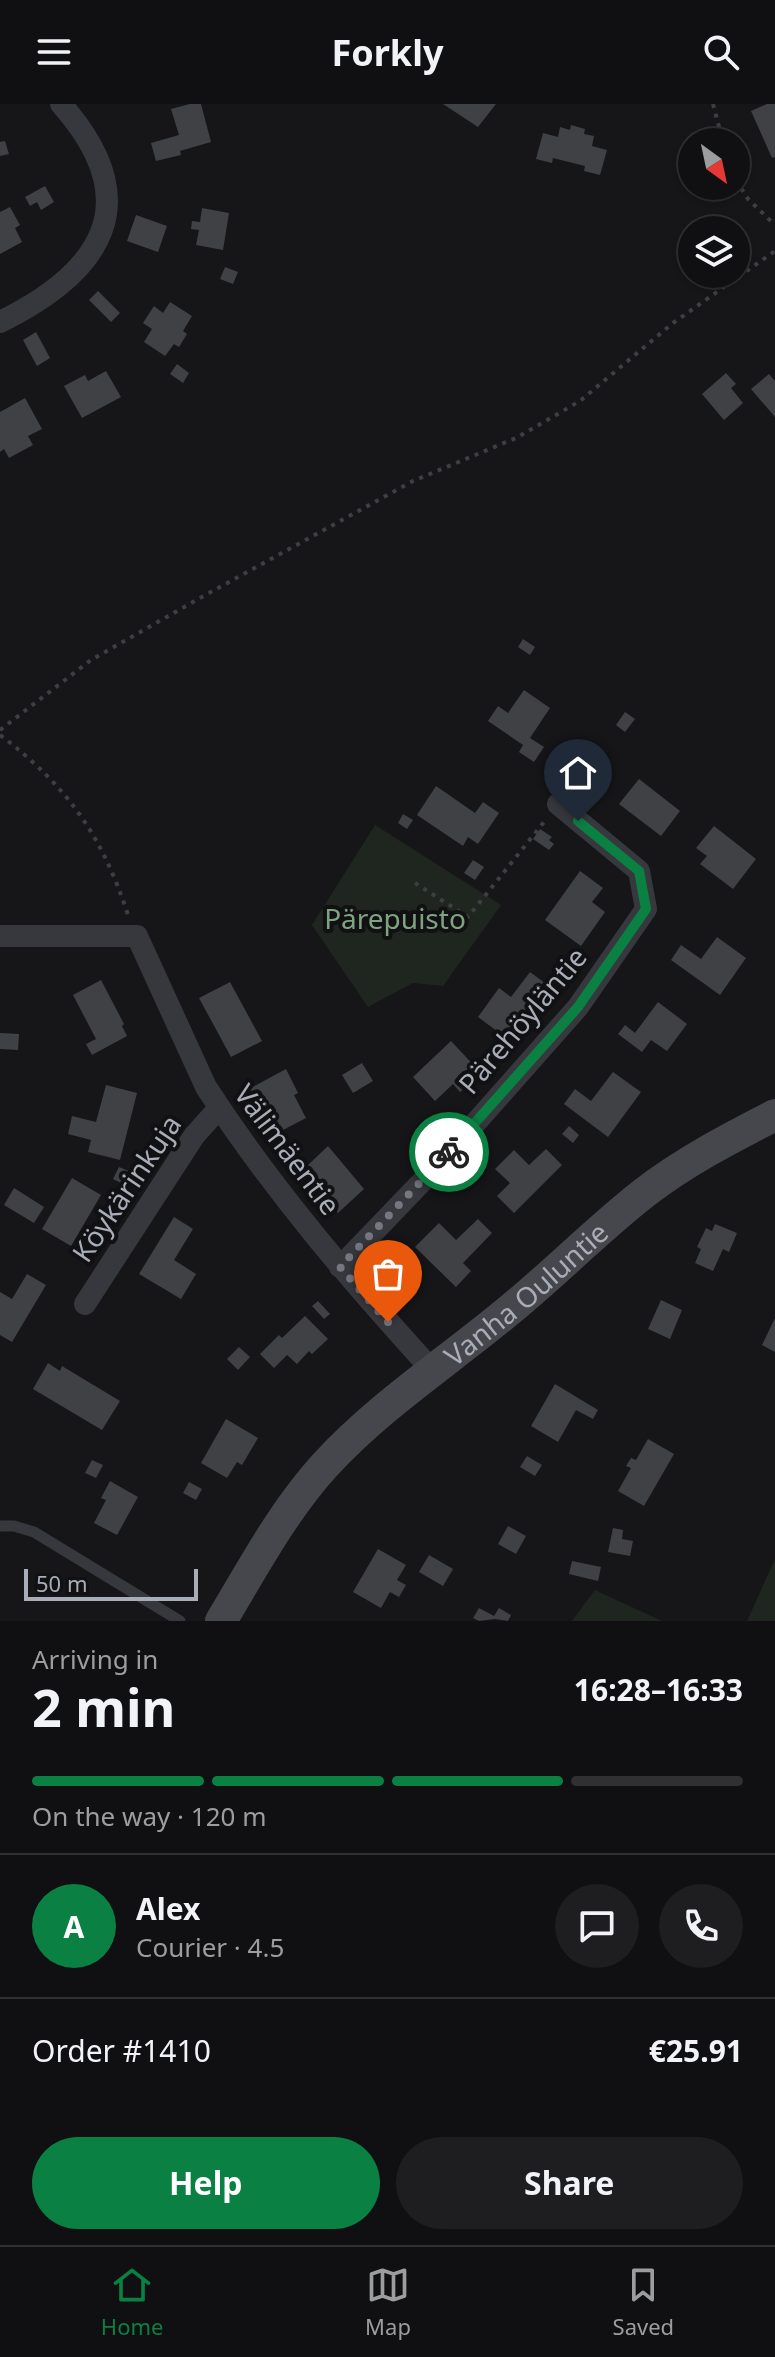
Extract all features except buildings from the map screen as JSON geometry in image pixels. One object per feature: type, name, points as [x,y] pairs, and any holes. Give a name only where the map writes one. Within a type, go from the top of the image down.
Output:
[{"type":"street","points":[[0,322],[58,288],[81,266],[99,238],[107,207],[105,175],[96,150],[61,104]]},
{"type":"street","name":"Pärehöyläntie","points":[[340,1267],[439,1164],[578,1007],[646,909],[639,871],[558,804]]},
{"type":"street","points":[[0,936],[137,936]]},
{"type":"street","name":"Välimäentie","points":[[137,936],[206,1087],[219,1108],[269,1178],[340,1267],[433,1371]]},
{"type":"street","name":"Köykärinkuja","points":[[85,1304],[194,1136],[219,1108]]},
{"type":"street","name":"Vanha Ouluntie","points":[[221,1621],[283,1519],[325,1465],[372,1420],[513,1308],[579,1247],[647,1191],[727,1139],[775,1115]]},
{"type":"lane","points":[[0,1526],[14,1526],[34,1532],[180,1621]]},
{"type":"path","points":[[713,104],[719,128]]},
{"type":"path","points":[[749,200],[775,225]]},
{"type":"path","points":[[137,936],[102,847],[82,815],[37,765],[0,733],[91,660],[413,481],[516,438],[580,401],[673,323],[775,251]]},
{"type":"path","points":[[415,883],[468,917],[558,804]]},
{"type":"green space","name":"Pärepuisto","points":[[375,825],[501,905],[443,986],[413,983],[368,1007],[312,925]]},
{"type":"green space","points":[[775,1559],[775,1621],[747,1621]]},
{"type":"green space","points":[[595,1590],[662,1621],[572,1621]]},
{"type":"way so far","points":[[388,1322],[340,1267],[449,1152]]},
{"type":"route","points":[[449,1152],[578,1007],[646,909],[639,871],[578,821]]}]
